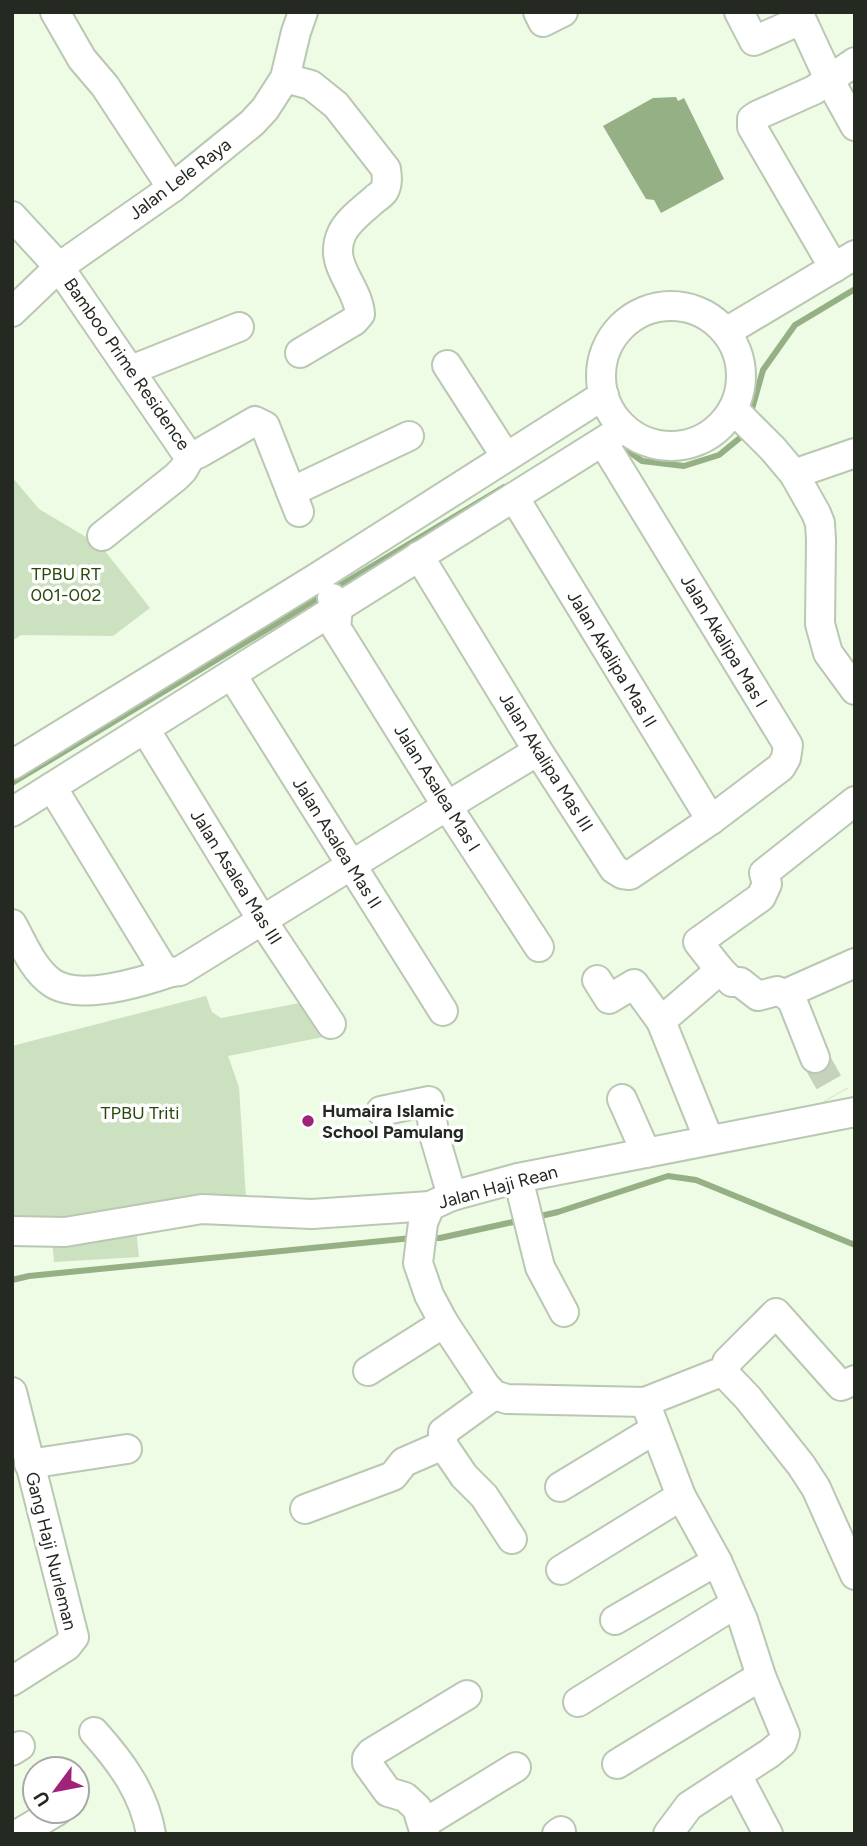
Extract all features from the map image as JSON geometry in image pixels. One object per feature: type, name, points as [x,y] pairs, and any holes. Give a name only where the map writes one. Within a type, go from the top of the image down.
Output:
[{"type":"street","points":[[55,12],[82,59],[105,86],[172,188]]},
{"type":"street","points":[[538,12],[543,22],[564,12]]},
{"type":"street","points":[[739,12],[754,41],[807,18],[830,81],[855,126]]},
{"type":"street","name":"Jalan Lele Raya","points":[[12,312],[59,267],[172,188],[252,123],[265,109],[285,78],[292,19]]},
{"type":"street","points":[[726,332],[844,261],[752,127],[752,119],[814,90],[855,62]]},
{"type":"street","points":[[285,78],[311,85],[336,105],[386,169],[387,180],[384,191],[348,224],[341,234],[338,253],[340,266],[359,304],[360,314],[354,321],[300,353]]},
{"type":"street","name":"Bamboo Prime Residence","points":[[12,216],[59,267],[185,451],[198,454],[255,421],[265,426],[295,502],[409,436]]},
{"type":"street","points":[[613,435],[612,413],[604,395],[601,368],[609,342],[627,320],[651,308],[678,306],[705,314],[726,332],[738,356],[741,417],[794,474],[820,523],[820,624],[828,653],[855,690]]},
{"type":"street","points":[[131,370],[239,327]]},
{"type":"street","points":[[447,365],[506,457]]},
{"type":"street","points":[[12,765],[309,583],[604,395]]},
{"type":"street","points":[[12,812],[232,675],[331,619],[419,556],[613,435],[671,446],[695,442],[741,417]]},
{"type":"street","name":"Jalan Akalipa Mas I","points":[[613,435],[788,745],[781,767],[710,820]]},
{"type":"street","points":[[794,474],[855,453]]},
{"type":"street","points":[[102,536],[176,477],[192,454]]},
{"type":"street","name":"Jalan Akalipa Mas II","points":[[514,497],[710,820]]},
{"type":"street","name":"Jalan Akalipa Mas III","points":[[419,556],[538,751],[614,869],[622,874],[630,874],[710,820]]},
{"type":"street","name":"Jalan Asalea Mas I","points":[[309,583],[447,806],[539,947]]},
{"type":"street","name":"Jalan Asalea Mas II","points":[[232,675],[443,1011]]},
{"type":"street","name":"Jalan Asalea Mas III","points":[[145,729],[262,920],[331,1024]]},
{"type":"street","points":[[12,924],[37,969],[60,988],[120,988],[180,971],[538,751]]},
{"type":"street","points":[[52,787],[163,969],[171,972]]},
{"type":"street","points":[[815,1058],[792,1000],[777,991],[758,996],[740,982],[732,982],[698,942],[761,897],[767,884],[764,873],[855,801]]},
{"type":"street","points":[[785,994],[855,963]]},
{"type":"street","points":[[661,1021],[720,970]]},
{"type":"street","points":[[597,980],[609,999],[634,984],[661,1021],[709,1140]]},
{"type":"street","points":[[622,1099],[646,1153]]},
{"type":"street","points":[[381,1111],[429,1101],[435,1138],[431,1218],[418,1263],[429,1295],[444,1322],[494,1395],[507,1399],[645,1402],[716,1374],[725,1374],[748,1398],[816,1488],[855,1575]]},
{"type":"street","name":"Jalan Haji Rean","points":[[12,1231],[65,1232],[202,1209],[431,1218],[518,1178],[709,1140],[844,1108]]},
{"type":"street","points":[[518,1178],[540,1267],[564,1312]]},
{"type":"street","points":[[725,1374],[727,1362],[776,1313],[841,1386],[855,1380]]},
{"type":"street","points":[[368,1371],[444,1322]]},
{"type":"street","name":"Gang Haji Nurleman","points":[[12,1392],[74,1637],[67,1646],[12,1681]]},
{"type":"street","points":[[494,1395],[443,1432],[443,1445],[464,1476],[484,1496],[512,1539]]},
{"type":"street","points":[[645,1402],[681,1496],[717,1561],[743,1620],[761,1676],[785,1734],[782,1743],[770,1754],[689,1806],[677,1829]]},
{"type":"street","points":[[561,1487],[654,1430]]},
{"type":"street","points":[[305,1509],[393,1476],[404,1462],[443,1445]]},
{"type":"street","points":[[29,1464],[127,1449]]},
{"type":"street","points":[[561,1570],[681,1496]]},
{"type":"street","points":[[615,1620],[717,1561]]},
{"type":"street","points":[[578,1702],[735,1604]]},
{"type":"street","points":[[617,1765],[761,1676]]},
{"type":"street","points":[[467,1695],[371,1753],[367,1758],[368,1763],[388,1792],[405,1797],[417,1808],[424,1829],[516,1767]]},
{"type":"street","points":[[94,1732],[125,1770],[141,1797],[151,1834]]},
{"type":"street","points":[[737,1775],[768,1834]]},
{"type":"street","points":[[18,1834],[33,1825]]},
{"type":"green space","name":"TPBU RT 001-002","points":[[12,477],[39,509],[101,546],[150,608],[113,636],[21,635],[12,641]]},
{"type":"green space","name":"TPBU Triti","points":[[206,996],[212,1012],[221,1018],[305,1002],[323,1037],[228,1056],[239,1087],[246,1199],[134,1211],[139,1257],[54,1262],[51,1224],[12,1224],[12,1046]]},
{"type":"shaded area","points":[[676,97],[678,101],[684,98],[724,179],[661,213],[654,200],[646,199],[603,126],[653,98]]},
{"type":"waterway","points":[[750,416],[763,370],[795,325],[855,289]]},
{"type":"waterway","points":[[617,443],[642,461],[684,466],[719,455],[741,437],[744,429]]},
{"type":"waterway","points":[[334,589],[504,487]]},
{"type":"waterway","points":[[12,783],[324,595]]},
{"type":"waterway","points":[[536,1217],[668,1176],[696,1180],[855,1245]]},
{"type":"waterway","points":[[430,1238],[522,1220]]},
{"type":"waterway","points":[[12,1280],[29,1276],[412,1238]]},
{"type":"tunnel","points":[[815,1058],[836,1095]]},
{"type":"place","name":"Humaira Islamic School Pamulang","points":[[308,1121]]}]
